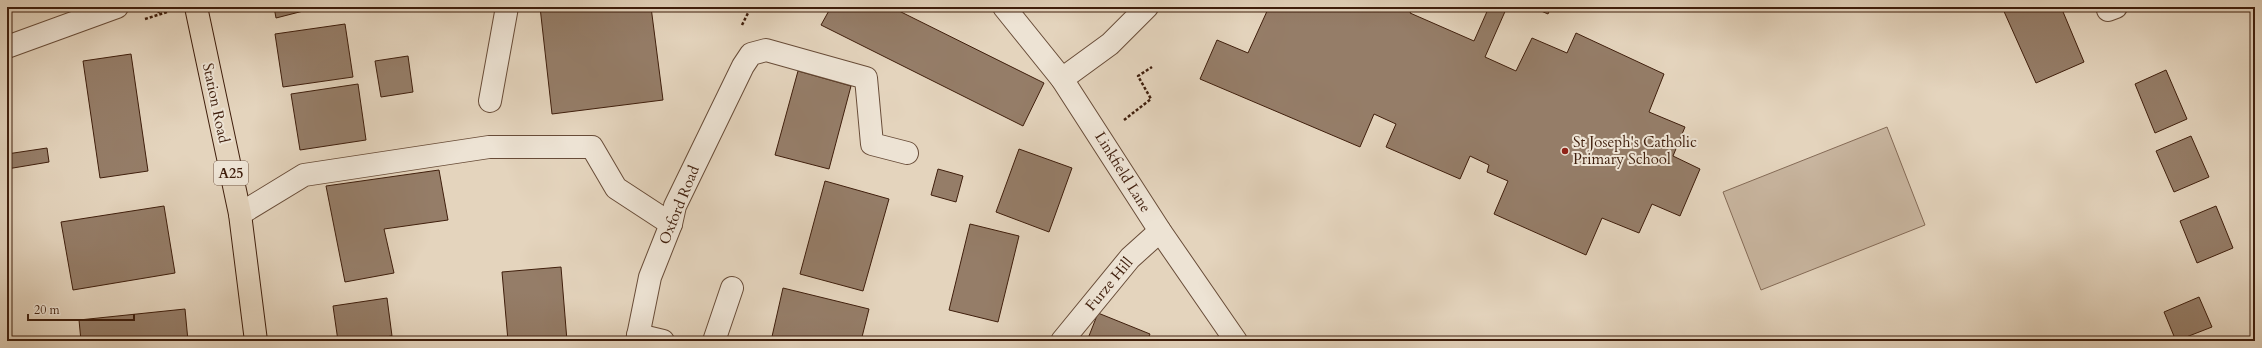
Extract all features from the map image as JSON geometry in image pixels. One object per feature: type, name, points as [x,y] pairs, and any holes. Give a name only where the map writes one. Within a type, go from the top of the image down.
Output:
[{"type":"main road","name":"Station Road","points":[[196,7],[240,214],[256,341]]},
{"type":"street","points":[[7,47],[117,7]]},
{"type":"street","points":[[490,102],[507,7]]},
{"type":"street","name":"Linkfield Lane","points":[[1004,7],[1062,79],[1102,138],[1160,231],[1236,341]]},
{"type":"street","points":[[1062,79],[1110,44],[1147,7]]},
{"type":"street","name":"Oxford Road","points":[[637,338],[650,277],[671,224],[675,206],[743,66],[751,54],[766,50],[866,78],[872,144],[907,153]]},
{"type":"street","points":[[240,214],[304,175],[489,148],[592,147],[616,188],[671,224]]},
{"type":"street","name":"Furze Hill","points":[[1062,341],[1130,258],[1160,231]]},
{"type":"street","points":[[714,341],[732,288]]},
{"type":"street","points":[[637,338],[663,341]]},
{"type":"path","points":[[157,7],[159,14]]},
{"type":"path","points":[[1102,138],[1151,99],[1138,76],[1152,67]]},
{"type":"shaded area","points":[[1887,127],[1925,225],[1761,290],[1723,192]]},
{"type":"building","points":[[274,7],[319,7],[276,18]]},
{"type":"building","points":[[540,7],[651,7],[663,100],[552,114]]},
{"type":"building","points":[[831,7],[891,7],[1044,83],[1023,126],[821,25]]},
{"type":"building","points":[[1266,7],[1413,7],[1410,13],[1474,41],[1489,7],[1507,7],[1485,57],[1516,71],[1532,38],[1567,53],[1576,33],[1664,74],[1649,112],[1685,127],[1673,156],[1700,169],[1680,216],[1652,204],[1639,233],[1602,218],[1586,255],[1494,214],[1508,181],[1487,172],[1489,165],[1470,156],[1460,179],[1386,147],[1396,124],[1374,114],[1360,147],[1200,79],[1217,40],[1248,53],[1268,9]]},
{"type":"building","points":[[1532,7],[1551,7],[1548,14]]},
{"type":"building","points":[[2002,7],[2061,7],[2084,62],[2036,83]]},
{"type":"building","points":[[345,24],[353,77],[283,87],[275,34]]},
{"type":"building","points":[[131,54],[148,171],[100,178],[83,61]]},
{"type":"building","points":[[408,56],[413,92],[381,97],[375,61]]},
{"type":"building","points":[[2166,70],[2187,119],[2155,133],[2135,84]]},
{"type":"building","points":[[798,71],[851,86],[829,169],[775,155]]},
{"type":"building","points":[[358,84],[366,140],[300,150],[291,94]]},
{"type":"building","points":[[2191,136],[2209,177],[2174,192],[2156,151]]},
{"type":"building","points":[[47,148],[49,162],[7,169],[7,154]]},
{"type":"building","points":[[1019,149],[1072,168],[1049,232],[996,212]]},
{"type":"building","points":[[938,169],[963,176],[956,202],[931,195]]},
{"type":"building","points":[[439,170],[448,220],[384,229],[394,273],[345,282],[326,186]]},
{"type":"building","points":[[825,181],[889,199],[863,291],[800,274]]},
{"type":"building","points":[[164,206],[175,273],[73,290],[61,222]]},
{"type":"building","points":[[2216,206],[2233,248],[2197,263],[2180,221]]},
{"type":"building","points":[[970,224],[1019,236],[998,322],[949,310]]},
{"type":"building","points":[[561,267],[567,341],[508,341],[502,272]]},
{"type":"building","points":[[783,288],[869,309],[861,341],[771,341]]},
{"type":"building","points":[[2199,297],[2212,327],[2176,341],[2164,312]]},
{"type":"building","points":[[387,298],[392,336],[358,341],[338,341],[333,306]]},
{"type":"building","points":[[185,309],[188,341],[81,341],[79,320]]},
{"type":"building","points":[[1098,313],[1150,334],[1147,341],[1087,341]]},
{"type":"building","points":[[392,336],[392,341],[358,341]]},
{"type":"place","name":"St Joseph's Catholic Primary School","points":[[1565,151]]}]
